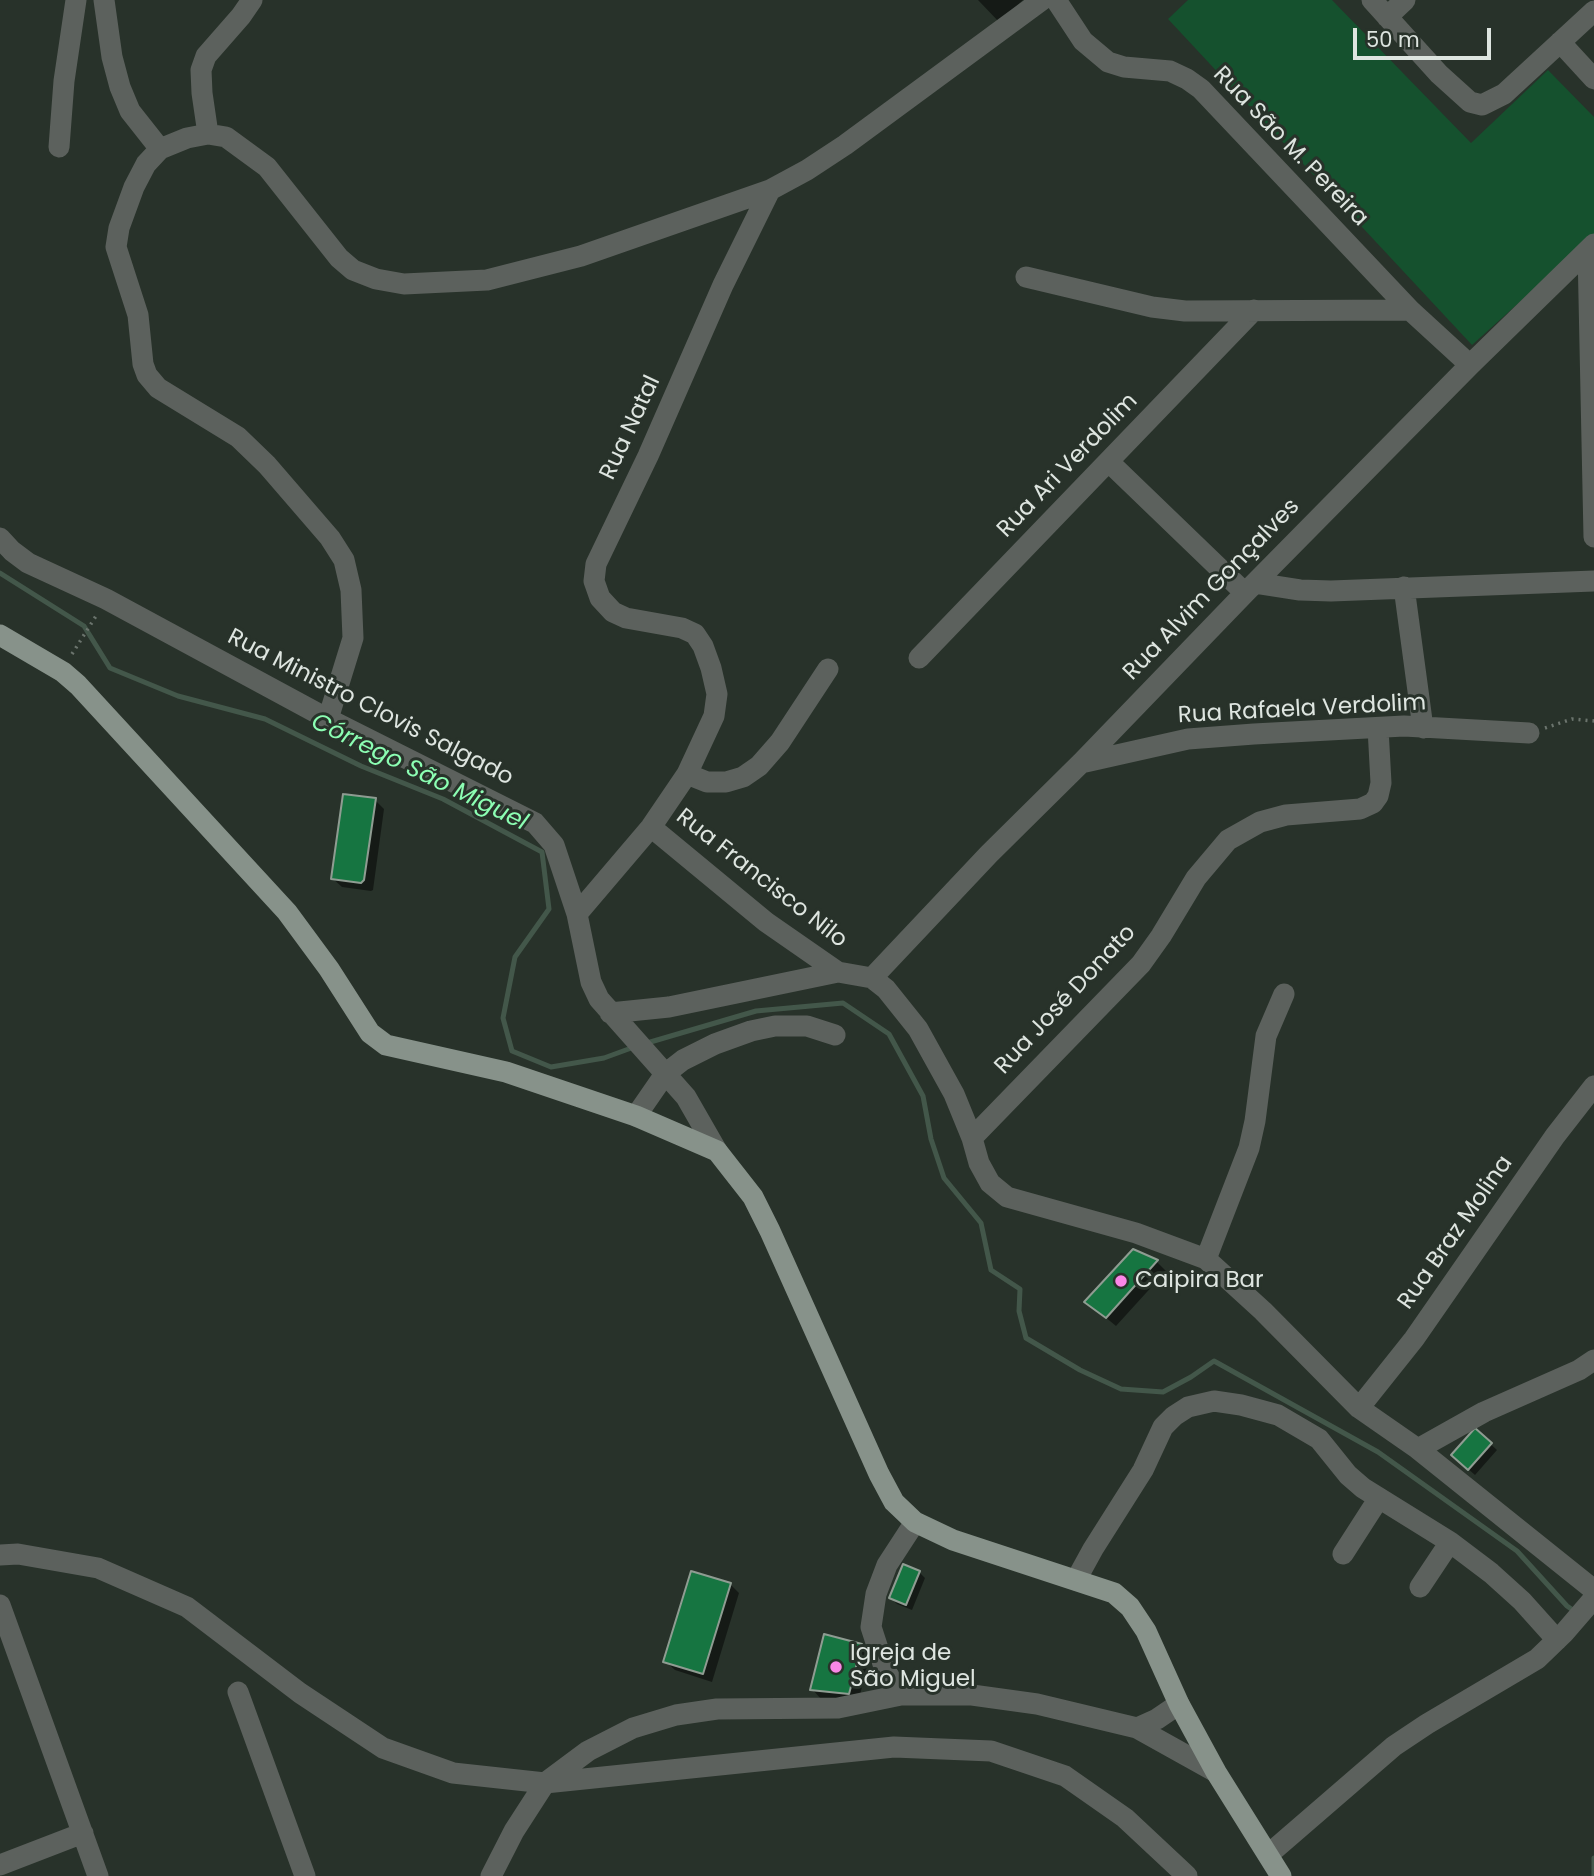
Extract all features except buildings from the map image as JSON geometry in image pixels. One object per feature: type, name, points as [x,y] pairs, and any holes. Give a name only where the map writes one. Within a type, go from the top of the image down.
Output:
[{"type":"main road","points":[[0,635],[63,672],[78,685],[287,912],[329,969],[370,1033],[386,1045],[506,1072],[636,1116],[718,1151],[753,1197],[894,1502],[915,1522],[953,1540],[1114,1594],[1130,1607],[1146,1631],[1179,1704],[1216,1772],[1269,1854],[1280,1876]]},
{"type":"street","points":[[59,147],[64,81],[76,0]]},
{"type":"street","points":[[104,0],[112,57],[120,87],[130,110],[160,149]]},
{"type":"street","points":[[208,134],[201,70],[206,56],[252,0]]},
{"type":"street","points":[[328,719],[353,638],[351,590],[344,560],[330,538],[267,465],[238,437],[158,388],[143,364],[138,314],[116,247],[119,228],[146,163],[160,149],[187,138],[208,134],[226,137],[267,167],[339,258],[353,270],[376,279],[404,284],[487,280],[581,256],[770,190],[845,145],[1042,0]]},
{"type":"street","name":"Rua São M. Pereira","points":[[1056,0],[1083,41],[1108,62],[1124,67],[1170,71],[1200,89],[1410,310],[1470,365]]},
{"type":"street","points":[[1372,0],[1439,74],[1470,102],[1482,105],[1504,94],[1594,11]]},
{"type":"street","points":[[1387,17],[1405,0]]},
{"type":"street","points":[[1560,42],[1594,79]]},
{"type":"street","name":"Rua Natal","points":[[577,914],[651,827],[687,774],[714,716],[717,694],[703,646],[695,634],[682,628],[626,618],[613,612],[600,598],[594,581],[596,564],[648,456],[723,285],[770,190]]},
{"type":"street","points":[[1591,247],[1594,537]]},
{"type":"street","name":"Rua Alvim Gonçalves","points":[[872,978],[989,854],[1250,588],[1470,365],[1591,247]]},
{"type":"street","points":[[1026,277],[1152,307],[1185,310],[1410,310]]},
{"type":"street","name":"Rua Ari Verdolim","points":[[919,658],[1254,310]]},
{"type":"street","points":[[1109,462],[1250,588],[1311,591],[1594,581]]},
{"type":"street","name":"Rua Ministro Clovis Salgado","points":[[0,538],[28,563],[106,599],[328,719],[535,823],[554,845],[577,914],[592,982],[599,999],[698,1116],[718,1151]]},
{"type":"street","points":[[1404,587],[1423,728]]},
{"type":"street","points":[[687,774],[707,782],[726,782],[743,776],[759,765],[780,742],[828,669]]},
{"type":"street","name":"Rua Rafaela Verdolim","points":[[1081,763],[1188,739],[1378,728],[1529,733]]},
{"type":"street","name":"Rua José Donato","points":[[972,1138],[1140,964],[1161,936],[1196,878],[1228,840],[1260,822],[1286,815],[1360,808],[1373,803],[1381,783],[1378,728]]},
{"type":"street","name":"Rua Francisco Nilo","points":[[651,827],[766,922],[838,972]]},
{"type":"street","points":[[615,1019],[838,972],[872,978],[886,989],[918,1029],[954,1094],[989,1183],[1007,1197],[1136,1233],[1206,1259],[1263,1311],[1359,1408],[1418,1448],[1593,1597],[1560,1637],[1537,1659],[1394,1746],[1269,1854]]},
{"type":"street","points":[[1206,1259],[1249,1149],[1266,1037],[1284,994]]},
{"type":"street","points":[[636,1116],[661,1070],[715,1044],[751,1031],[775,1026],[807,1026],[835,1035]]},
{"type":"street","name":"Rua Braz Molina","points":[[1359,1408],[1414,1339],[1555,1136],[1594,1086]]},
{"type":"street","points":[[1418,1448],[1484,1412],[1594,1360]]},
{"type":"street","points":[[1076,1580],[1143,1470],[1163,1427],[1174,1416],[1188,1408],[1214,1401],[1278,1415],[1319,1439],[1348,1475],[1450,1542],[1491,1573],[1560,1637]]},
{"type":"street","points":[[1343,1554],[1379,1497]]},
{"type":"street","points":[[901,1695],[885,1670],[871,1627],[876,1594],[887,1565],[915,1522]]},
{"type":"street","points":[[1420,1587],[1450,1542]]},
{"type":"street","points":[[0,1555],[18,1554],[98,1569],[187,1607],[300,1693],[383,1748],[453,1773],[545,1783],[894,1747],[991,1751],[1065,1776],[1125,1818],[1187,1876]]},
{"type":"street","points":[[0,1605],[98,1876]]},
{"type":"street","points":[[238,1692],[305,1876]]},
{"type":"street","points":[[491,1876],[519,1823],[545,1783],[588,1751],[633,1728],[676,1715],[718,1709],[838,1708],[901,1695],[972,1695],[1024,1703],[1137,1728],[1216,1772]]},
{"type":"street","points":[[1137,1728],[1157,1719],[1179,1704]]},
{"type":"street","points":[[0,1865],[83,1833]]},
{"type":"path","points":[[72,654],[94,619]]},
{"type":"path","points":[[1529,733],[1572,719],[1594,721]]},
{"type":"green space","points":[[1188,0],[1332,0],[1471,143],[1548,70],[1594,117],[1594,235],[1472,345],[1168,19]]},
{"type":"waterway","name":"Córrego São Miguel","points":[[0,573],[84,626],[110,668],[178,696],[265,719],[361,766],[443,799],[542,852],[549,909],[515,957],[503,1018],[512,1051],[551,1067],[604,1058],[634,1047]]},
{"type":"waterway","name":"Córrego São Miguel","points":[[647,1043],[756,1011],[843,1003],[889,1034],[923,1096],[931,1139],[944,1178],[981,1223],[991,1270],[1020,1289],[1019,1311],[1026,1338],[1080,1370],[1121,1389],[1163,1392],[1214,1361],[1378,1452],[1517,1551],[1567,1606],[1577,1613]]},
{"type":"waterway","name":"Córrego São Miguel","points":[[1594,1858],[1594,1876]]},
{"type":"place","name":"Caipira Bar","points":[[1121,1281]]},
{"type":"place","name":"Igreja de São Miguel","points":[[836,1667]]}]
